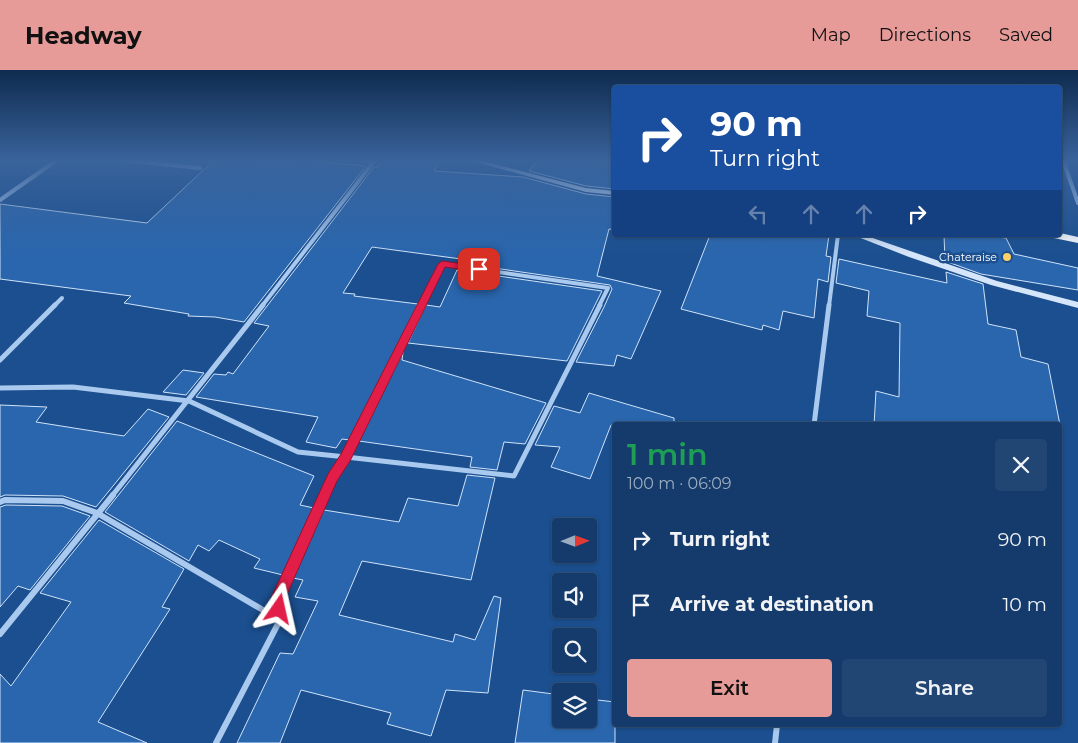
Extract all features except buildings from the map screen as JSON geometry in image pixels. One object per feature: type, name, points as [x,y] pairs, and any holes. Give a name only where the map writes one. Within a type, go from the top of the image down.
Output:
[{"type":"highway","points":[[1062,237],[1078,240]]},
{"type":"street","points":[[0,200],[12,191]]},
{"type":"street","points":[[0,634],[189,401],[351,191]]},
{"type":"street","points":[[814,422],[838,237]]},
{"type":"street","points":[[862,237],[952,270],[1048,299],[1078,305]]},
{"type":"street","points":[[0,388],[74,387],[189,401],[298,452],[346,457],[514,476],[608,288],[442,264],[346,457],[332,478],[278,598],[280,620],[216,743]]},
{"type":"street","points":[[0,360],[62,298]]},
{"type":"street","points":[[0,502],[5,500],[63,501],[97,513],[280,620]]},
{"type":"street","points":[[774,743],[777,727]]},
{"type":"place","name":"Chateraise","points":[[1007,257]]},
{"type":"route","points":[[279,609],[278,598],[332,478],[346,457],[442,264],[479,269]]}]
